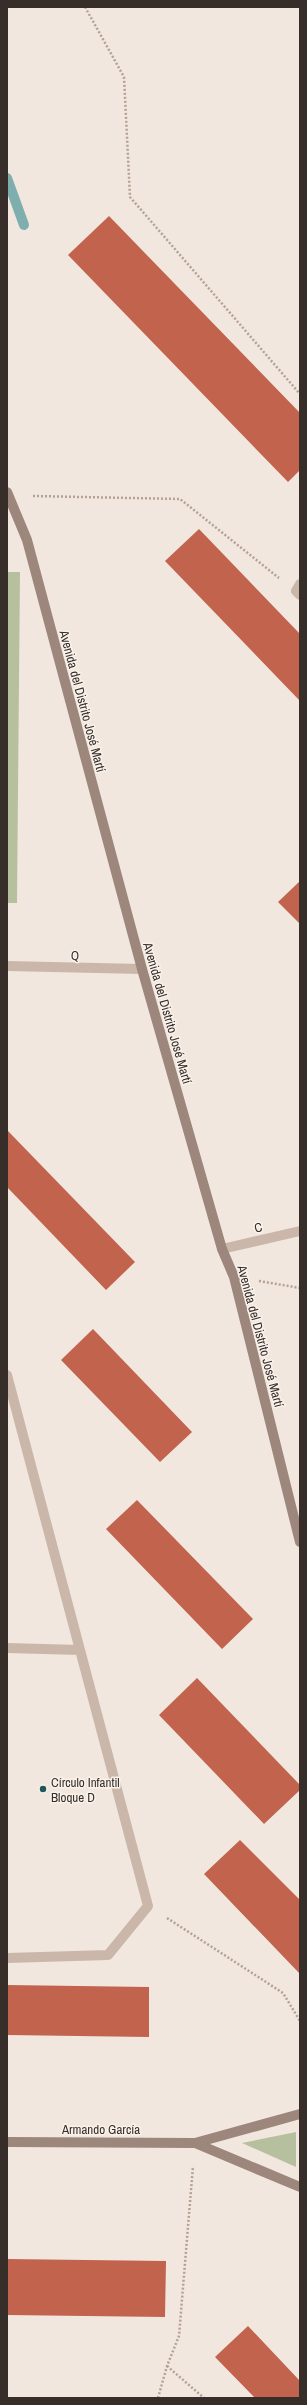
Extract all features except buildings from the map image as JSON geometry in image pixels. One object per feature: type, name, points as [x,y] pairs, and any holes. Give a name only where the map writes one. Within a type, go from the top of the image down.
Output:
[{"type":"main road","name":"Avenida del Distrito José Martí","points":[[8,494],[27,540],[142,969],[222,1249],[234,1277],[300,1542]]},
{"type":"main road","name":"Armando García","points":[[7,2142],[195,2143],[300,2114]]},
{"type":"main road","name":"Armando García","points":[[195,2143],[300,2187]]},
{"type":"street","name":"Q","points":[[7,966],[142,969]]},
{"type":"street","name":"C","points":[[222,1249],[300,1230]]},
{"type":"street","points":[[7,1375],[148,1906],[108,1954],[7,1958]]},
{"type":"street","points":[[7,1648],[80,1650]]},
{"type":"path","points":[[85,7],[124,77],[130,197],[300,394]]},
{"type":"path","points":[[8,494],[180,499],[299,590]]},
{"type":"path","points":[[234,1277],[300,1288]]},
{"type":"path","points":[[148,1906],[283,1993],[300,2021]]},
{"type":"path","points":[[158,2398],[167,2366],[178,2336],[195,2143]]},
{"type":"path","points":[[167,2366],[204,2398]]},
{"type":"green space","points":[[7,572],[20,572],[17,903],[7,903]]},
{"type":"green space","points":[[296,2132],[296,2167],[242,2143]]},
{"type":"waterway","points":[[7,178],[24,225]]},
{"type":"place","name":"Círculo Infantil Bloque D","points":[[43,1789]]}]
